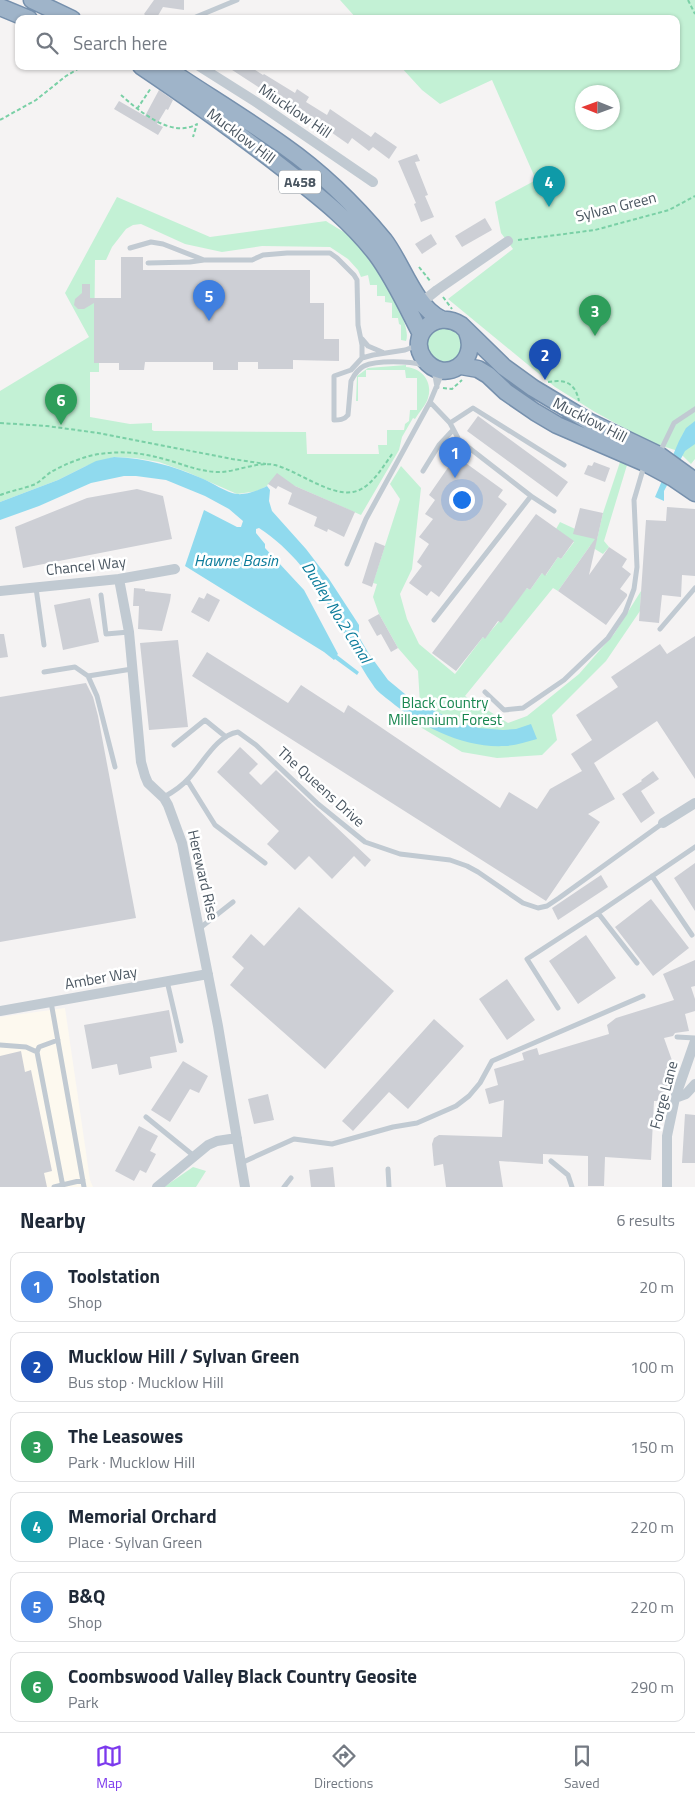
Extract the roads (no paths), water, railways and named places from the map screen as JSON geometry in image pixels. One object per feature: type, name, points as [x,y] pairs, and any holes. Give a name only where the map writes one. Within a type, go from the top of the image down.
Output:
[{"type":"highway","points":[[32,0],[64,15]]},
{"type":"highway","points":[[0,7],[19,15]]},
{"type":"highway","name":"Mucklow Hill","points":[[161,72],[285,146],[324,178],[364,216],[413,272],[422,302],[432,314],[441,319],[457,322],[504,367],[550,400],[652,459],[695,481]]},
{"type":"highway","name":"Mucklow Hill","points":[[161,72],[204,108],[334,208],[346,220],[377,255],[401,295],[420,338],[420,350],[424,359],[438,368],[465,372],[478,369],[488,374],[506,392],[557,426],[652,459],[673,478],[695,493]]},
{"type":"highway","points":[[420,338],[426,327],[441,319]]},
{"type":"highway","points":[[465,372],[470,349],[470,337],[467,332]]},
{"type":"street","name":"Miucklow Hill","points":[[205,70],[256,102],[373,182]]},
{"type":"street","points":[[422,302],[435,288],[508,241]]},
{"type":"street","points":[[413,272],[422,288],[435,288]]},
{"type":"street","name":"Chancel Way","points":[[0,591],[119,579],[175,569]]},
{"type":"street","name":"Hereward Rise","points":[[119,579],[129,632],[141,762],[144,776],[148,783],[164,798],[176,823],[182,843],[200,928],[245,1187]]},
{"type":"street","points":[[663,823],[695,803]]},
{"type":"street","name":"Amber Way","points":[[0,1011],[208,974]]},
{"type":"street","name":"Forge Lane","points":[[667,1187],[667,1136],[675,1098],[695,1039]]},
{"type":"street","points":[[675,1098],[693,1090]]},
{"type":"street","points":[[157,1187],[208,1145],[217,1141],[237,1138]]},
{"type":"lane","points":[[201,15],[237,0]]},
{"type":"lane","points":[[130,248],[141,244],[157,243],[204,260]]},
{"type":"lane","points":[[148,263],[252,260],[263,255],[287,253],[324,253],[333,255],[357,280],[358,325],[362,358]]},
{"type":"lane","points":[[420,338],[417,345],[405,350],[362,358],[351,370],[334,376],[334,420],[346,418],[348,415],[351,381],[353,376],[364,366],[408,362],[438,368]]},
{"type":"lane","points":[[361,339],[368,346],[384,353]]},
{"type":"lane","points":[[347,564],[366,519],[437,387],[438,368]]},
{"type":"lane","points":[[437,387],[438,368]]},
{"type":"lane","points":[[430,402],[450,422],[459,440],[531,496],[554,511]]},
{"type":"lane","points":[[450,422],[473,408],[564,465]]},
{"type":"lane","points":[[485,692],[504,710],[523,708],[564,680],[608,638],[625,613],[634,590],[637,567],[634,500],[652,459],[674,423],[695,409]]},
{"type":"lane","points":[[423,472],[439,445],[454,430]]},
{"type":"lane","points":[[434,620],[531,496]]},
{"type":"lane","points":[[36,587],[44,645]]},
{"type":"lane","points":[[660,629],[695,588]]},
{"type":"lane","points":[[101,595],[106,634],[129,632]]},
{"type":"lane","points":[[44,672],[75,667],[88,676],[97,696],[114,767]]},
{"type":"lane","points":[[88,676],[133,668]]},
{"type":"lane","points":[[164,798],[187,780],[216,745],[226,737],[204,720],[174,745]]},
{"type":"lane","name":"The Queens Drive","points":[[226,737],[229,734],[238,732],[243,735],[318,804],[365,842],[400,854],[450,860],[467,866],[523,903],[538,908],[546,906],[559,898],[663,823]]},
{"type":"lane","points":[[187,780],[215,825],[265,863]]},
{"type":"lane","points":[[558,1008],[527,959],[695,847]]},
{"type":"lane","points":[[652,876],[692,935]]},
{"type":"lane","points":[[200,928],[233,902]]},
{"type":"lane","points":[[598,913],[637,963]]},
{"type":"lane","points":[[167,981],[181,1041]]},
{"type":"lane","points":[[241,1164],[294,1139],[332,1144],[393,1127],[418,1123],[456,1106],[469,1096],[480,1083],[492,1061],[643,996]]},
{"type":"lane","points":[[51,1002],[84,1187]]},
{"type":"lane","points":[[678,1037],[695,1039]]},
{"type":"lane","points":[[58,1040],[39,1047],[37,1052],[63,1186]]},
{"type":"lane","points":[[0,1045],[26,1047],[37,1052]]},
{"type":"lane","points":[[146,1117],[194,1156]]},
{"type":"lane","points":[[551,1161],[568,1175],[572,1187]]},
{"type":"lane","points":[[388,1169],[390,1187]]},
{"type":"lane","points":[[284,1187],[291,1178]]},
{"type":"lane","points":[[54,1187],[83,1180]]},
{"type":"water","points":[[695,421],[695,444],[685,451],[664,491],[664,501],[655,497],[679,441],[686,428]]},
{"type":"water","points":[[114,457],[137,459],[170,466],[237,494],[257,491],[267,486],[270,490],[269,501],[272,511],[306,549],[329,579],[359,625],[359,637],[388,680],[411,699],[457,722],[479,728],[503,730],[516,729],[531,724],[537,739],[508,746],[489,746],[473,743],[443,734],[428,727],[402,710],[375,687],[362,668],[326,600],[310,577],[281,545],[259,528],[256,529],[256,533],[265,544],[265,548],[304,590],[337,655],[359,672],[357,675],[324,652],[185,566],[204,510],[237,527],[241,527],[243,521],[229,509],[205,496],[166,480],[124,476],[91,483],[39,506],[0,520],[0,502],[58,480],[96,461]]},
{"type":"place","name":"Memorial Orchard","points":[[549,207]]},
{"type":"place","name":"B&Q","points":[[209,321]]},
{"type":"place","name":"The Leasowes","points":[[595,336]]},
{"type":"place","name":"Mucklow Hill / Sylvan Green","points":[[545,380]]},
{"type":"place","name":"Coombswood Valley Black Country Geosite","points":[[61,425]]},
{"type":"place","name":"Toolstation","points":[[455,478]]},
{"type":"water label","name":"Hawne Basin","points":[[236,560]]},
{"type":"water label","name":"Dudley No.2 Canal","points":[[337,612]]},
{"type":"park label","name":"Black Country Millennium Forest","points":[[445,712]]}]
